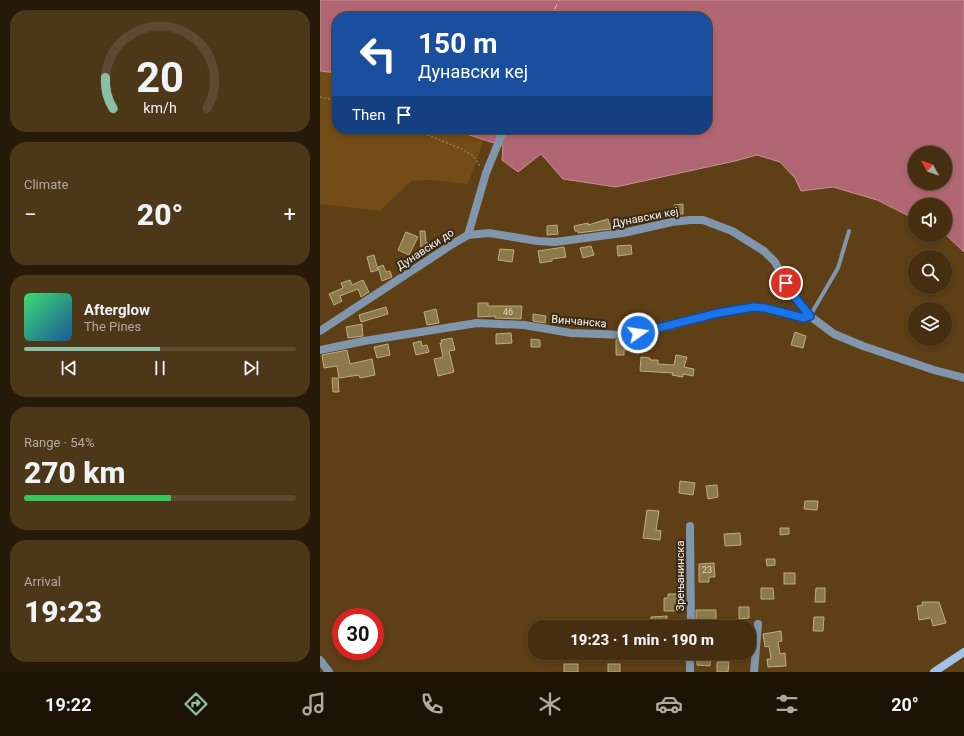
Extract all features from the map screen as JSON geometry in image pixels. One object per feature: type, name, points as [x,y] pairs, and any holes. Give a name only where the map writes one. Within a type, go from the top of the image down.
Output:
[{"type":"street","name":"Дунавски до","points":[[320,331],[468,235],[486,173],[502,134]]},
{"type":"street","name":"Дунавски кеј","points":[[468,235],[489,233],[537,241],[555,242],[623,233],[672,222],[703,220],[732,231],[764,251],[775,262],[790,291],[810,316]]},
{"type":"street","name":"Винчанска","points":[[320,350],[364,341],[477,323],[524,325],[571,333],[625,335],[674,325],[727,311],[754,307],[765,308],[804,318],[810,316]]},
{"type":"street","points":[[810,316],[834,334],[846,340],[934,370],[964,378]]},
{"type":"street","name":"Зрењанинска","points":[[690,526],[691,620]]},
{"type":"street","points":[[754,672],[758,624]]},
{"type":"street","points":[[934,672],[964,652]]},
{"type":"street","points":[[320,660],[329,672]]},
{"type":"street","points":[[690,660],[690,672]]},
{"type":"lane","points":[[810,316],[838,268],[849,231]]},
{"type":"path","points":[[320,97],[332,100]]},
{"type":"path","points":[[426,134],[464,150],[473,156],[486,173]]},
{"type":"shaded area","points":[[320,0],[964,0],[964,252],[952,241],[952,198],[908,198],[908,216],[877,200],[833,187],[801,191],[795,178],[780,162],[757,155],[616,187],[563,179],[541,154],[518,172],[502,160],[503,146],[466,134],[712,134],[712,12],[332,12],[332,72],[320,71]]},
{"type":"shaded area","points":[[320,69],[332,70],[332,134],[466,134],[484,140],[468,184],[432,180],[411,181],[380,211],[320,204]]},
{"type":"building","points":[[683,204],[683,214],[675,214],[674,205]]},
{"type":"building","points":[[608,219],[611,229],[578,233],[578,231],[575,231],[574,226],[588,223],[588,225]]},
{"type":"building","points":[[557,225],[558,234],[547,235],[547,226]]},
{"type":"building","points":[[420,231],[425,231],[426,243],[433,243],[433,249],[421,250]]},
{"type":"building","points":[[406,232],[418,237],[409,255],[398,250]]},
{"type":"building","points":[[631,245],[632,254],[618,256],[617,246]]},
{"type":"building","points":[[591,246],[594,255],[583,258],[580,248]]},
{"type":"building","points":[[564,247],[566,257],[540,263],[538,251]]},
{"type":"building","points":[[500,249],[514,250],[512,262],[498,260]]},
{"type":"building","points":[[374,255],[378,270],[371,272],[367,257]]},
{"type":"building","points":[[383,265],[386,272],[390,271],[392,277],[382,281],[378,267]]},
{"type":"building","points":[[350,280],[352,285],[363,280],[369,292],[361,297],[358,289],[340,296],[342,301],[334,305],[329,294],[343,288],[341,283]]},
{"type":"building","points":[[478,303],[488,303],[488,306],[522,306],[521,319],[495,318],[495,316],[478,317]]},
{"type":"building","points":[[386,307],[388,314],[361,322],[359,315]]},
{"type":"building","points":[[436,309],[439,323],[427,325],[424,312]]},
{"type":"building","points":[[533,314],[546,316],[545,323],[533,321]]},
{"type":"building","points":[[362,324],[363,336],[348,338],[346,327]]},
{"type":"building","points":[[795,332],[806,336],[803,348],[791,345]]},
{"type":"building","points":[[511,333],[512,343],[496,344],[496,334]]},
{"type":"building","points":[[452,338],[455,350],[449,351],[454,372],[438,376],[434,359],[443,357],[440,343],[442,343],[441,340]]},
{"type":"building","points":[[531,339],[540,340],[540,347],[531,347]]},
{"type":"building","points":[[631,339],[631,350],[624,350],[624,355],[616,355],[616,340]]},
{"type":"building","points":[[421,341],[422,346],[427,345],[429,352],[416,355],[413,343]]},
{"type":"building","points":[[388,344],[390,355],[377,358],[374,347]]},
{"type":"building","points":[[347,350],[350,364],[372,359],[375,375],[360,378],[359,375],[339,378],[337,366],[324,368],[322,355]]},
{"type":"building","points":[[676,355],[687,357],[684,367],[694,369],[693,376],[683,374],[683,377],[672,375],[673,373],[640,371],[641,357],[650,358],[650,360],[658,360],[658,364],[674,365]]},
{"type":"building","points":[[332,378],[338,378],[339,392],[333,392]]},
{"type":"building","points":[[680,481],[695,483],[693,495],[679,493]]},
{"type":"building","points":[[717,485],[718,497],[708,499],[706,486]]},
{"type":"building","points":[[805,501],[818,501],[817,510],[804,509]]},
{"type":"building","points":[[647,510],[659,511],[656,530],[661,531],[660,540],[643,538]]},
{"type":"building","points":[[780,528],[789,528],[789,534],[780,535]]},
{"type":"building","points":[[740,533],[741,545],[725,546],[724,534]]},
{"type":"building","points":[[766,559],[775,559],[775,565],[767,566]]},
{"type":"building","points":[[714,563],[715,577],[709,577],[709,582],[699,582],[699,564]]},
{"type":"building","points":[[784,573],[795,573],[795,584],[784,584]]},
{"type":"building","points":[[761,588],[773,588],[774,599],[761,599]]},
{"type":"building","points":[[816,588],[825,588],[825,602],[815,602]]},
{"type":"building","points":[[668,594],[680,594],[680,611],[664,611],[664,598],[668,598]]},
{"type":"building","points":[[922,602],[939,602],[946,623],[933,626],[931,618],[919,620],[917,606],[923,605]]},
{"type":"building","points":[[739,607],[749,607],[749,618],[739,619]]},
{"type":"building","points":[[696,610],[716,610],[716,620],[696,620]]},
{"type":"building","points":[[667,616],[667,620],[651,620],[651,617]]},
{"type":"building","points":[[814,617],[824,617],[823,631],[813,631]]},
{"type":"building","points":[[781,631],[782,641],[778,642],[780,654],[785,653],[786,666],[768,667],[767,659],[771,659],[769,646],[765,647],[763,634]]},
{"type":"building","points":[[697,660],[710,660],[710,666],[697,665]]},
{"type":"building","points":[[717,662],[729,662],[728,672],[717,672]]},
{"type":"building","points":[[564,664],[578,664],[578,672],[564,672]]},
{"type":"building","points":[[608,664],[620,664],[620,672],[608,672]]},
{"type":"ferry route","points":[[553,12],[559,0]]},
{"type":"route","points":[[638,333],[709,315],[754,307],[765,308],[808,318],[810,316],[790,291],[786,283]]}]
